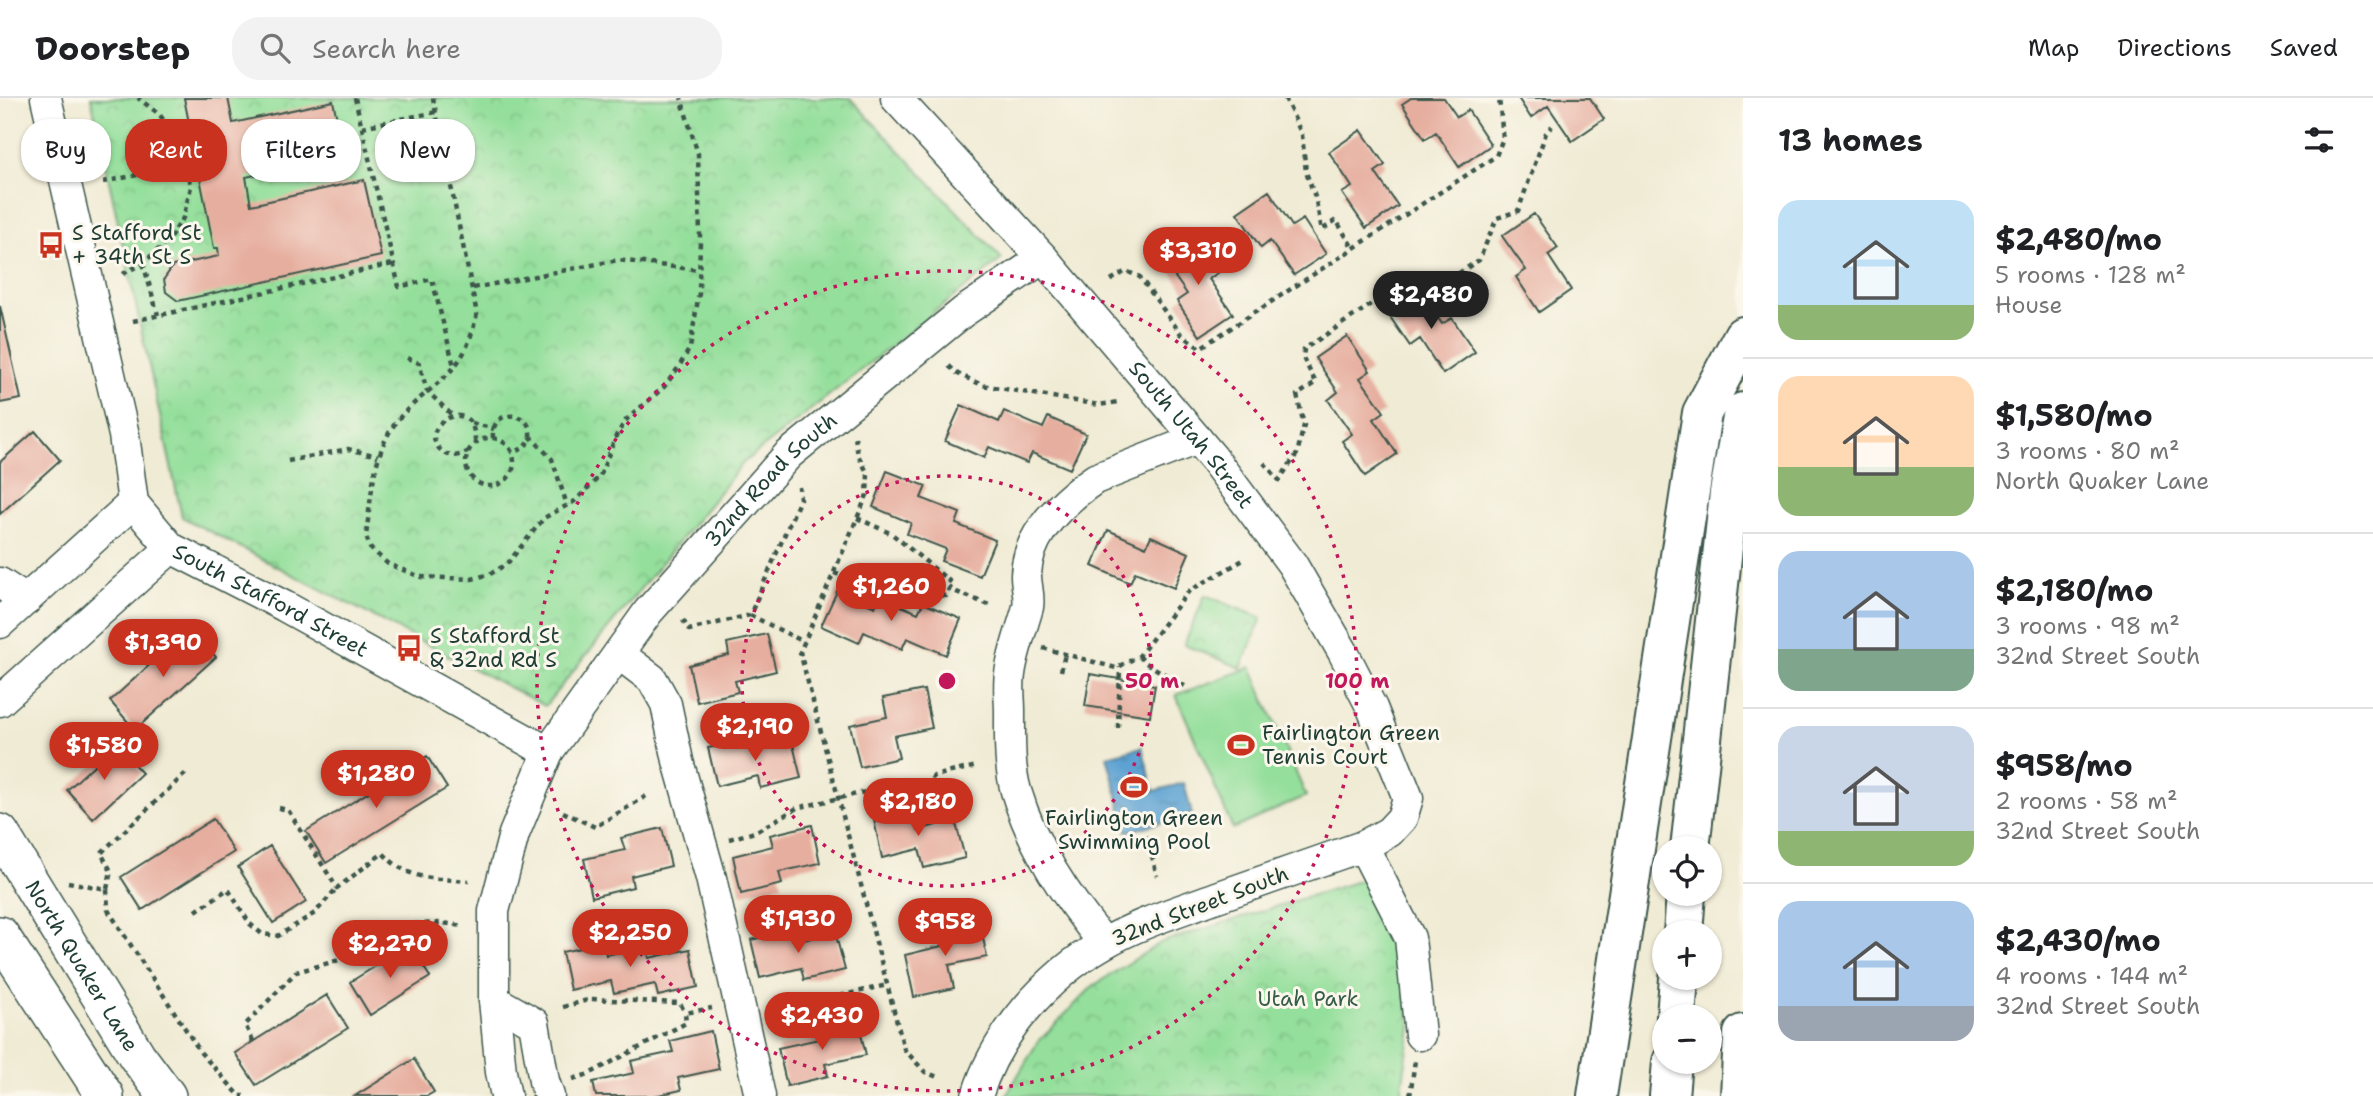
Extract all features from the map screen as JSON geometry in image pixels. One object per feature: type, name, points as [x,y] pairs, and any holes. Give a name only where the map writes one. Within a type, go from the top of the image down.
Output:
[{"type":"highway","points":[[1597,1096],[1633,848],[1702,414],[1743,336]]},
{"type":"highway","points":[[1690,836],[1728,507],[1743,412]]},
{"type":"highway","points":[[1620,1096],[1633,848]]},
{"type":"highway","points":[[1740,1096],[1743,1034]]},
{"type":"highway","points":[[1669,1096],[1671,1074]]},
{"type":"main road","name":"North Quaker Lane","points":[[0,833],[137,1056],[167,1096]]},
{"type":"main road","points":[[0,934],[105,1096]]},
{"type":"street","points":[[0,624],[133,503],[124,435],[46,98]]},
{"type":"street","name":"South Utah Street","points":[[896,98],[1043,258],[1197,439],[1292,564],[1372,708],[1405,786],[1408,798],[1402,818]]},
{"type":"street","name":"32nd Road South","points":[[548,752],[648,612],[788,455],[963,312],[1043,258]]},
{"type":"street","points":[[1104,943],[1078,912],[1038,849],[1016,789],[1010,732],[1010,674],[1029,603],[1026,576],[1028,556],[1037,537],[1054,514],[1083,488],[1096,479],[1197,439]]},
{"type":"street","name":"South Stafford Street","points":[[133,503],[171,548],[284,606],[548,752]]},
{"type":"street","points":[[0,701],[171,548]]},
{"type":"street","points":[[0,583],[26,600]]},
{"type":"street","points":[[619,654],[652,679],[666,704],[678,761],[711,878],[760,1096]]},
{"type":"street","points":[[506,1096],[494,1000],[494,911],[514,834],[548,752]]},
{"type":"street","name":"32nd Street South","points":[[977,1096],[984,1074],[1010,1031],[1040,993],[1076,962],[1104,943],[1160,917],[1363,846],[1388,832],[1402,818]]},
{"type":"street","points":[[1363,846],[1410,938],[1420,1035]]},
{"type":"street","points":[[494,1000],[534,1023],[549,1096]]},
{"type":"path","points":[[138,98],[163,119]]},
{"type":"path","points":[[355,98],[399,286],[432,279],[454,366]]},
{"type":"path","points":[[433,98],[477,314],[460,360],[394,424],[378,456],[366,536],[370,548],[388,565],[421,577],[472,579],[490,574],[507,564],[544,518],[575,501],[600,476],[615,436],[626,420],[664,387],[690,348],[699,293],[698,154],[681,98]]},
{"type":"path","points":[[1284,98],[1302,135],[1306,172],[1322,230],[1336,220],[1353,248]]},
{"type":"path","points":[[1111,280],[1126,271],[1140,277],[1181,334],[1200,348],[1496,156],[1503,138],[1499,98]]},
{"type":"path","points":[[362,127],[436,112]]},
{"type":"path","points":[[1264,463],[1279,480],[1297,454],[1304,425],[1297,395],[1316,383],[1303,358],[1304,349],[1416,275],[1437,288],[1479,260],[1497,218],[1518,211],[1546,133],[1552,126]]},
{"type":"path","points":[[123,274],[143,263],[168,241],[183,218],[190,182]]},
{"type":"path","points":[[473,288],[618,260],[699,270]]},
{"type":"path","points":[[143,263],[158,315]]},
{"type":"path","points":[[133,321],[393,264]]},
{"type":"path","points":[[407,358],[419,363],[427,391],[453,416]]},
{"type":"path","points":[[949,366],[958,374],[982,385],[1099,405],[1118,402]]},
{"type":"path","points":[[493,438],[494,429],[500,419],[507,415],[516,415],[524,420],[529,427],[527,444],[521,450],[511,452]]},
{"type":"path","points":[[469,451],[454,456],[446,454],[435,441],[438,424],[453,416],[494,429]]},
{"type":"path","points":[[471,423],[475,432],[475,443]]},
{"type":"path","points":[[530,436],[552,459],[568,505]]},
{"type":"path","points":[[855,436],[858,455],[868,474],[867,495],[800,652],[904,1049],[925,1072],[940,1078]]},
{"type":"path","points":[[483,439],[502,441],[511,452],[513,467],[509,476],[503,482],[486,485],[479,483],[467,470],[469,451],[475,443],[483,439]]},
{"type":"path","points":[[288,461],[348,449],[378,456]]},
{"type":"path","points":[[750,615],[800,499],[799,487]]},
{"type":"path","points":[[834,573],[862,583],[946,596],[953,584],[892,534],[857,518]]},
{"type":"path","points":[[1041,647],[1116,668],[1139,656],[1189,591],[1245,559]]},
{"type":"path","points":[[949,589],[989,605]]},
{"type":"path","points":[[683,620],[690,630],[750,615],[804,642]]},
{"type":"path","points":[[1061,671],[1065,654]]},
{"type":"path","points":[[1139,656],[1188,688]]},
{"type":"path","points":[[1118,728],[1120,666]]},
{"type":"path","points":[[725,841],[755,832],[797,808],[912,781],[924,789],[934,776],[977,766]]},
{"type":"path","points":[[186,773],[101,853],[111,871],[107,889],[108,910],[201,1052],[240,1096],[244,1096]]},
{"type":"path","points":[[563,812],[595,827],[648,795]]},
{"type":"path","points":[[279,808],[288,810],[337,888]]},
{"type":"path","points":[[1147,836],[1157,876]]},
{"type":"path","points":[[196,911],[228,889],[250,924],[262,934],[278,936],[315,913],[337,888],[383,853],[396,868],[422,877],[469,881]]},
{"type":"path","points":[[68,882],[107,889]]},
{"type":"path","points":[[253,1041],[245,1025],[296,972],[343,959],[415,924],[443,923],[463,926]]},
{"type":"path","points":[[772,1031],[795,1026],[830,1008],[831,998],[887,985]]},
{"type":"path","points":[[563,1006],[591,999],[680,1003],[685,1013],[686,1023],[589,1074],[573,1079]]},
{"type":"path","points":[[685,1013],[723,1005]]},
{"type":"path","points":[[1410,1096],[1409,1088],[1420,1035]]},
{"type":"green space","points":[[91,98],[850,98],[1002,259],[743,463],[545,706],[182,517],[109,182],[111,119],[96,119]]},
{"type":"green space","points":[[1205,595],[1262,618],[1241,668],[1184,645]]},
{"type":"green space","name":"Fairlington Green Tennis Court","points":[[1251,667],[1306,796],[1233,829],[1176,695]]},
{"type":"green space","name":"Utah Park","points":[[1365,879],[1395,928],[1411,1028],[1403,1096],[1006,1096],[1037,1043],[1093,986],[1162,942]]},
{"type":"water","name":"Fairlington Green Swimming Pool","points":[[1142,747],[1154,791],[1184,783],[1192,814],[1127,832],[1107,756]]},
{"type":"building","points":[[184,98],[228,98],[233,123],[241,121],[241,182],[247,182],[251,205],[364,180],[381,256],[178,301],[166,292],[164,279],[173,266],[219,256],[218,248],[214,248],[201,182],[227,182],[227,119],[188,119]]},
{"type":"building","points":[[1411,98],[1444,98],[1457,117],[1468,110],[1491,145],[1459,167],[1436,132],[1425,139],[1402,104]]},
{"type":"building","points":[[1518,98],[1590,98],[1604,119],[1572,141],[1548,106],[1531,118]]},
{"type":"building","points":[[333,101],[337,119],[251,119]]},
{"type":"building","points":[[1361,130],[1385,165],[1375,172],[1398,206],[1366,228],[1342,193],[1352,187],[1329,152]]},
{"type":"building","points":[[1269,191],[1292,226],[1303,219],[1326,254],[1294,275],[1270,241],[1261,248],[1237,213]]},
{"type":"building","points":[[1534,214],[1558,248],[1548,255],[1571,290],[1539,312],[1516,277],[1526,270],[1502,236]]},
{"type":"building","points":[[1195,237],[1219,272],[1209,279],[1233,314],[1200,336],[1177,301],[1187,294],[1163,260]]},
{"type":"building","points":[[1419,289],[1442,324],[1452,318],[1475,352],[1443,374],[1420,339],[1410,346],[1386,311]]},
{"type":"building","points":[[0,306],[21,399],[0,403]]},
{"type":"building","points":[[1347,336],[1370,371],[1360,378],[1384,412],[1374,419],[1397,454],[1365,476],[1342,441],[1352,434],[1328,400],[1338,392],[1315,358]]},
{"type":"building","points":[[961,405],[999,422],[1004,411],[1043,428],[1048,417],[1086,434],[1070,469],[1032,453],[1027,463],[989,447],[984,458],[945,441]]},
{"type":"building","points":[[35,431],[60,460],[0,514],[0,462]]},
{"type":"building","points":[[887,471],[926,486],[921,498],[960,513],[956,524],[995,540],[980,576],[941,561],[946,549],[907,534],[911,523],[873,507]]},
{"type":"building","points":[[1108,530],[1146,547],[1151,536],[1189,553],[1174,588],[1135,572],[1130,583],[1092,566]]},
{"type":"building","points":[[837,591],[875,607],[880,597],[918,613],[923,603],[961,619],[946,655],[907,638],[902,649],[864,632],[859,643],[821,626]]},
{"type":"building","points":[[190,628],[216,657],[135,730],[110,701]]},
{"type":"building","points":[[767,634],[776,671],[735,681],[738,692],[697,702],[689,665],[729,655],[727,643]]},
{"type":"building","points":[[1090,674],[1155,685],[1150,716],[1085,706]]},
{"type":"building","points":[[924,690],[932,728],[894,736],[899,758],[860,767],[850,725],[887,717],[883,698]]},
{"type":"building","points":[[749,739],[751,750],[792,740],[801,778],[760,788],[758,776],[717,786],[708,748]]},
{"type":"building","points":[[116,745],[142,773],[93,819],[67,790]]},
{"type":"building","points":[[427,756],[447,788],[326,863],[306,831]]},
{"type":"building","points":[[913,807],[918,830],[955,820],[965,858],[924,868],[919,849],[882,858],[873,815]]},
{"type":"building","points":[[213,819],[234,852],[142,910],[121,877]]},
{"type":"building","points":[[812,825],[820,863],[779,872],[782,884],[741,894],[733,856],[773,846],[770,835]]},
{"type":"building","points":[[662,828],[671,866],[631,876],[633,887],[592,897],[584,859],[625,850],[621,838]]},
{"type":"building","points":[[270,846],[306,902],[273,923],[238,867]]},
{"type":"building","points":[[979,919],[987,957],[949,965],[954,988],[914,997],[905,955],[942,946],[938,928]]},
{"type":"building","points":[[792,930],[795,942],[835,932],[845,970],[804,980],[801,968],[760,978],[751,940]]},
{"type":"building","points":[[603,943],[606,955],[647,946],[649,958],[690,949],[698,987],[658,996],[655,984],[614,993],[611,981],[570,990],[562,952]]},
{"type":"building","points":[[410,945],[430,977],[370,1015],[350,982]]},
{"type":"building","points":[[327,995],[348,1028],[256,1085],[235,1053]]},
{"type":"building","points":[[857,1017],[866,1055],[825,1064],[828,1076],[787,1086],[778,1048],[819,1039],[816,1027]]},
{"type":"building","points":[[711,1031],[719,1069],[678,1078],[681,1090],[654,1096],[596,1096],[593,1082],[634,1073],[631,1061],[673,1052],[670,1041]]},
{"type":"building","points":[[414,1059],[434,1092],[427,1096],[355,1096]]},
{"type":"place","name":"S Stafford St + 34th St S","points":[[51,245]]},
{"type":"place","name":"S Stafford St & 32nd Rd S","points":[[409,648]]},
{"type":"place","name":"Fairlington Green Tennis Court","points":[[1241,745]]},
{"type":"place","name":"Fairlington Green Swimming Pool","points":[[1134,787]]}]
